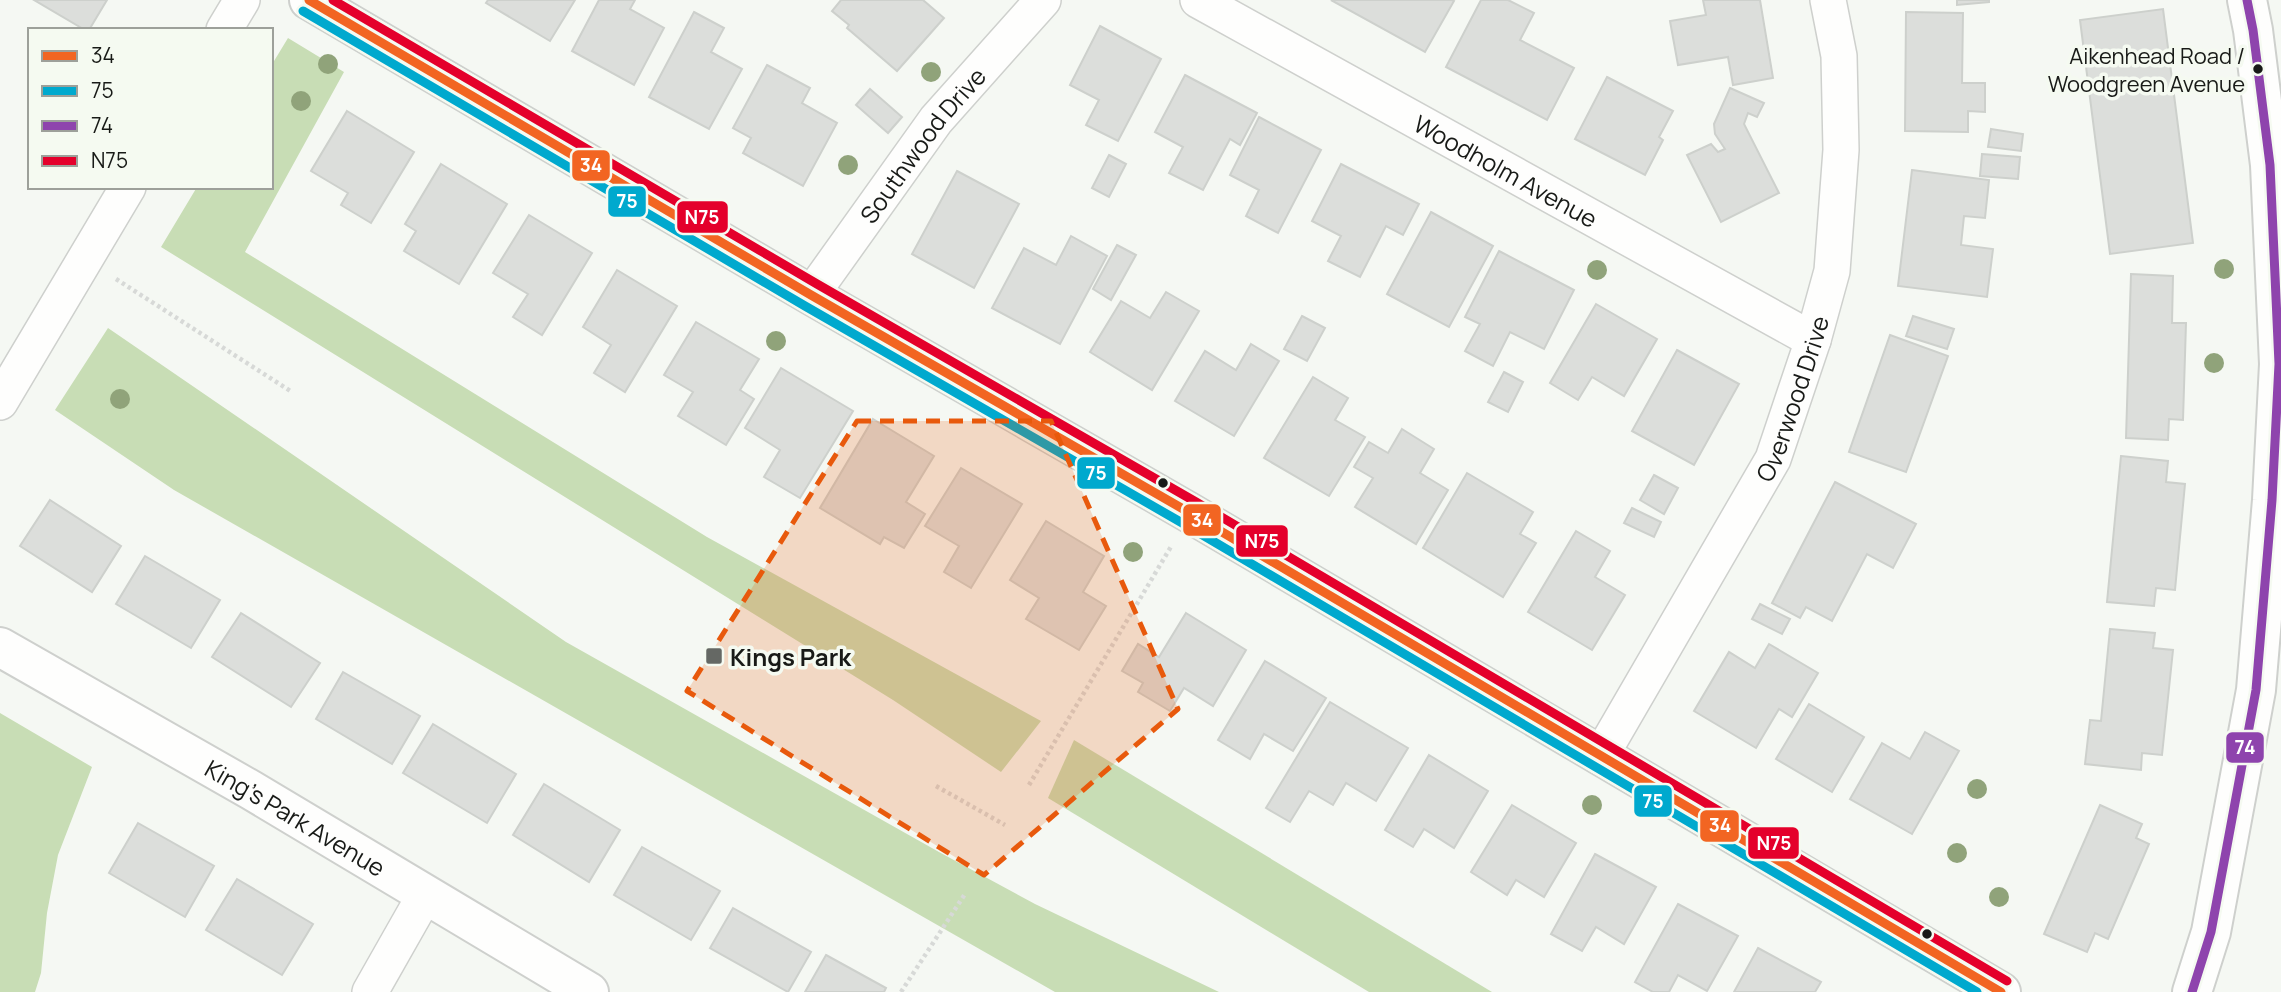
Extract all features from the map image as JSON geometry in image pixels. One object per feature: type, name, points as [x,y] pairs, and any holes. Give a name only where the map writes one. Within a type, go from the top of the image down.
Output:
[{"type":"street","points":[[225,28],[242,0]]},
{"type":"street","points":[[309,0],[811,295],[1191,513],[2001,992]]},
{"type":"street","name":"Southwood Drive","points":[[811,295],[936,120],[1043,0]]},
{"type":"street","name":"Woodholm Avenue","points":[[1198,0],[1813,340]]},
{"type":"street","name":"Overwood Drive","points":[[1600,757],[1773,459],[1813,340],[1832,271],[1841,150],[1839,56],[1828,0]]},
{"type":"street","points":[[2192,992],[2211,932],[2256,690],[2272,500],[2279,364],[2275,165],[2247,0]]},
{"type":"street","points":[[8,389],[127,189]]},
{"type":"street","name":"King's Park Avenue","points":[[0,647],[251,790],[589,992]]},
{"type":"street","points":[[370,992],[425,895]]},
{"type":"path","points":[[85,259],[292,392]]},
{"type":"path","points":[[1029,785],[1191,513]]},
{"type":"path","points":[[936,786],[1006,825]]},
{"type":"path","points":[[901,992],[965,894]]},
{"type":"highlighted area","points":[[857,421],[1051,421],[1178,709],[984,875],[687,691]]},
{"type":"green space","points":[[288,38],[344,72],[245,252],[707,537],[1041,721],[1001,772],[893,700],[161,247],[196,189],[273,189],[273,63]]},
{"type":"green space","points":[[108,328],[566,642],[1035,904],[1219,992],[1055,992],[174,490],[55,410]]},
{"type":"green space","points":[[0,713],[92,767],[58,855],[47,913],[41,973],[35,992],[0,992]]},
{"type":"green space","points":[[1074,740],[1492,992],[1369,992],[1048,798]]},
{"type":"building","points":[[34,0],[107,0],[90,28],[82,28]]},
{"type":"building","points":[[488,0],[575,0],[550,41],[486,3]]},
{"type":"building","points":[[599,0],[635,0],[630,9],[664,28],[634,85],[572,51]]},
{"type":"building","points":[[841,0],[923,0],[944,18],[897,71],[847,28],[849,25],[832,11]]},
{"type":"building","points":[[1331,0],[1452,0],[1454,1],[1425,52]]},
{"type":"building","points":[[1481,0],[1508,0],[1534,13],[1520,40],[1574,68],[1547,120],[1446,67]]},
{"type":"building","points":[[1703,0],[1760,0],[1773,78],[1733,85],[1728,57],[1678,65],[1670,21],[1706,15]]},
{"type":"building","points":[[1957,0],[1989,0],[1989,2],[1957,5]]},
{"type":"building","points":[[2163,9],[2193,243],[2110,254],[2080,20]]},
{"type":"building","points":[[694,12],[724,28],[711,52],[742,69],[709,129],[649,97]]},
{"type":"building","points":[[1906,12],[1963,13],[1962,83],[1985,83],[1985,112],[1968,111],[1968,132],[1905,131]]},
{"type":"building","points":[[1100,26],[1161,59],[1118,141],[1086,125],[1099,100],[1070,85]]},
{"type":"building","points":[[767,65],[810,88],[802,103],[837,123],[803,186],[743,153],[751,138],[733,128]]},
{"type":"building","points":[[1185,75],[1257,113],[1240,145],[1230,139],[1203,190],[1169,173],[1183,147],[1155,132]]},
{"type":"building","points":[[1607,77],[1673,111],[1659,137],[1663,140],[1645,175],[1575,139]]},
{"type":"building","points":[[1730,88],[1764,103],[1757,117],[1748,113],[1744,124],[1779,193],[1721,222],[1687,155],[1711,144],[1718,152],[1725,149],[1715,134],[1714,124]]},
{"type":"building","points":[[870,89],[902,117],[888,133],[856,105]]},
{"type":"building","points":[[347,111],[414,152],[371,223],[341,205],[348,193],[311,171]]},
{"type":"building","points":[[1259,117],[1321,150],[1278,233],[1246,216],[1259,190],[1230,175]]},
{"type":"building","points":[[1991,129],[2023,134],[2021,151],[1988,147]]},
{"type":"building","points":[[1982,154],[2020,157],[2018,179],[1980,176]]},
{"type":"building","points":[[1109,155],[1126,164],[1109,197],[1092,188]]},
{"type":"building","points":[[441,164],[507,204],[459,284],[404,251],[416,231],[405,224]]},
{"type":"building","points":[[1341,164],[1419,204],[1403,235],[1386,226],[1360,277],[1328,261],[1341,236],[1312,221]]},
{"type":"building","points":[[1912,170],[1989,180],[1985,218],[1964,216],[1961,245],[1993,249],[1987,297],[1898,286]]},
{"type":"building","points":[[957,171],[1019,204],[974,288],[912,254]]},
{"type":"building","points":[[1431,212],[1493,246],[1449,327],[1387,294]]},
{"type":"building","points":[[529,215],[592,253],[542,335],[513,317],[528,294],[493,273]]},
{"type":"building","points":[[1071,236],[1107,256],[1060,344],[992,308],[1024,248],[1056,265]]},
{"type":"building","points":[[1117,245],[1136,255],[1111,300],[1093,289]]},
{"type":"building","points":[[1499,251],[1574,290],[1544,349],[1510,332],[1493,366],[1465,351],[1480,324],[1465,317]]},
{"type":"building","points":[[617,270],[677,306],[625,392],[594,373],[611,345],[583,327]]},
{"type":"building","points":[[2131,274],[2173,276],[2172,323],[2186,323],[2183,420],[2169,419],[2168,440],[2126,438]]},
{"type":"building","points":[[1166,292],[1199,311],[1152,390],[1090,352],[1121,301],[1150,318]]},
{"type":"building","points":[[1596,304],[1657,339],[1624,396],[1592,377],[1578,400],[1550,383]]},
{"type":"building","points":[[1302,316],[1325,328],[1307,361],[1284,349]]},
{"type":"building","points":[[1913,316],[1954,329],[1947,349],[1906,336]]},
{"type":"building","points":[[696,322],[759,359],[740,390],[754,399],[726,445],[678,416],[693,392],[664,375]]},
{"type":"building","points":[[1890,335],[1948,356],[1906,472],[1849,452]]},
{"type":"building","points":[[1251,344],[1279,361],[1234,436],[1175,401],[1205,351],[1236,370]]},
{"type":"building","points":[[1677,350],[1739,384],[1694,465],[1632,431]]},
{"type":"building","points":[[781,368],[853,411],[800,498],[764,477],[780,450],[745,428]]},
{"type":"building","points":[[1504,372],[1523,382],[1508,412],[1488,402]]},
{"type":"building","points":[[1313,377],[1348,398],[1335,420],[1365,437],[1329,496],[1264,458]]},
{"type":"building","points":[[873,419],[934,456],[906,502],[925,514],[904,548],[884,537],[880,544],[820,508]]},
{"type":"building","points":[[1402,429],[1434,449],[1420,473],[1448,490],[1416,544],[1355,507],[1373,478],[1354,467],[1369,442],[1388,453]]},
{"type":"building","points":[[2121,456],[2168,461],[2166,482],[2185,484],[2175,590],[2156,588],[2154,606],[2107,602]]},
{"type":"building","points":[[961,468],[1022,504],[971,588],[944,572],[959,546],[925,526]]},
{"type":"building","points":[[1467,473],[1533,512],[1520,534],[1536,543],[1503,597],[1423,548]]},
{"type":"building","points":[[1654,475],[1678,488],[1664,514],[1640,500]]},
{"type":"building","points":[[1835,482],[1916,524],[1893,568],[1867,554],[1832,621],[1806,607],[1800,618],[1772,603]]},
{"type":"building","points":[[50,500],[121,546],[92,592],[20,546]]},
{"type":"building","points":[[1632,508],[1661,522],[1654,537],[1624,523]]},
{"type":"building","points":[[1046,521],[1104,556],[1083,592],[1106,606],[1079,650],[1026,619],[1039,598],[1010,580]]},
{"type":"building","points":[[1576,531],[1610,551],[1595,577],[1625,595],[1592,650],[1528,612]]},
{"type":"building","points":[[145,556],[220,600],[191,648],[116,604]]},
{"type":"building","points":[[1760,604],[1790,619],[1782,634],[1752,619]]},
{"type":"building","points":[[241,613],[320,663],[291,707],[212,657]]},
{"type":"building","points":[[1186,613],[1246,650],[1213,706],[1184,688],[1170,711],[1138,692],[1143,683],[1122,671],[1138,644],[1159,657]]},
{"type":"building","points":[[2110,629],[2155,633],[2153,648],[2173,650],[2162,755],[2142,753],[2141,770],[2085,764],[2090,720],[2101,721]]},
{"type":"building","points":[[1769,644],[1818,673],[1792,717],[1779,709],[1756,748],[1694,711],[1729,652],[1755,668]]},
{"type":"building","points":[[1265,661],[1326,698],[1293,751],[1264,734],[1250,759],[1218,740]]},
{"type":"building","points":[[343,672],[420,716],[392,764],[316,719]]},
{"type":"building","points":[[1330,702],[1408,748],[1376,801],[1346,783],[1333,805],[1309,791],[1290,822],[1266,808]]},
{"type":"building","points":[[1809,704],[1864,737],[1832,792],[1776,759]]},
{"type":"building","points":[[433,724],[516,774],[487,823],[403,773]]},
{"type":"building","points":[[1925,732],[1959,751],[1912,834],[1850,799],[1882,743],[1910,759]]},
{"type":"building","points":[[1429,755],[1488,791],[1454,848],[1424,829],[1413,847],[1385,830]]},
{"type":"building","points":[[544,784],[620,830],[589,882],[513,835]]},
{"type":"building","points":[[1512,805],[1576,843],[1544,897],[1516,880],[1507,895],[1471,872]]},
{"type":"building","points":[[2100,805],[2142,824],[2136,838],[2149,844],[2108,939],[2095,933],[2087,952],[2044,934]]},
{"type":"building","points":[[138,823],[214,866],[185,917],[109,873]]},
{"type":"building","points":[[642,847],[720,891],[691,940],[614,895]]},
{"type":"building","points":[[1595,854],[1656,887],[1624,944],[1596,927],[1582,951],[1551,934]]},
{"type":"building","points":[[237,879],[313,924],[282,975],[206,930]]},
{"type":"building","points":[[1678,904],[1738,936],[1707,991],[1678,975],[1669,992],[1653,992],[1635,982]]},
{"type":"building","points":[[733,908],[811,952],[788,992],[710,948]]},
{"type":"building","points":[[1758,948],[1821,982],[1815,992],[1734,992]]},
{"type":"building","points":[[826,955],[886,988],[884,992],[805,992]]},
{"type":"transit line","name":"34","points":[[309,0],[811,295],[1190,513],[2001,992]]},
{"type":"transit line","name":"N75","points":[[333,0],[817,284],[1196,502],[2007,981]]},
{"type":"transit line","name":"74","points":[[2192,992],[2211,932],[2256,690],[2272,500],[2279,364],[2270,165],[2247,0]]},
{"type":"transit line","name":"75","points":[[303,11],[805,306],[1184,524],[1977,992]]},
{"type":"place","name":"Aikenhead Road / Woodgreen Avenue","points":[[2258,69]]},
{"type":"place","name":"Kings Park","points":[[714,656]]}]
